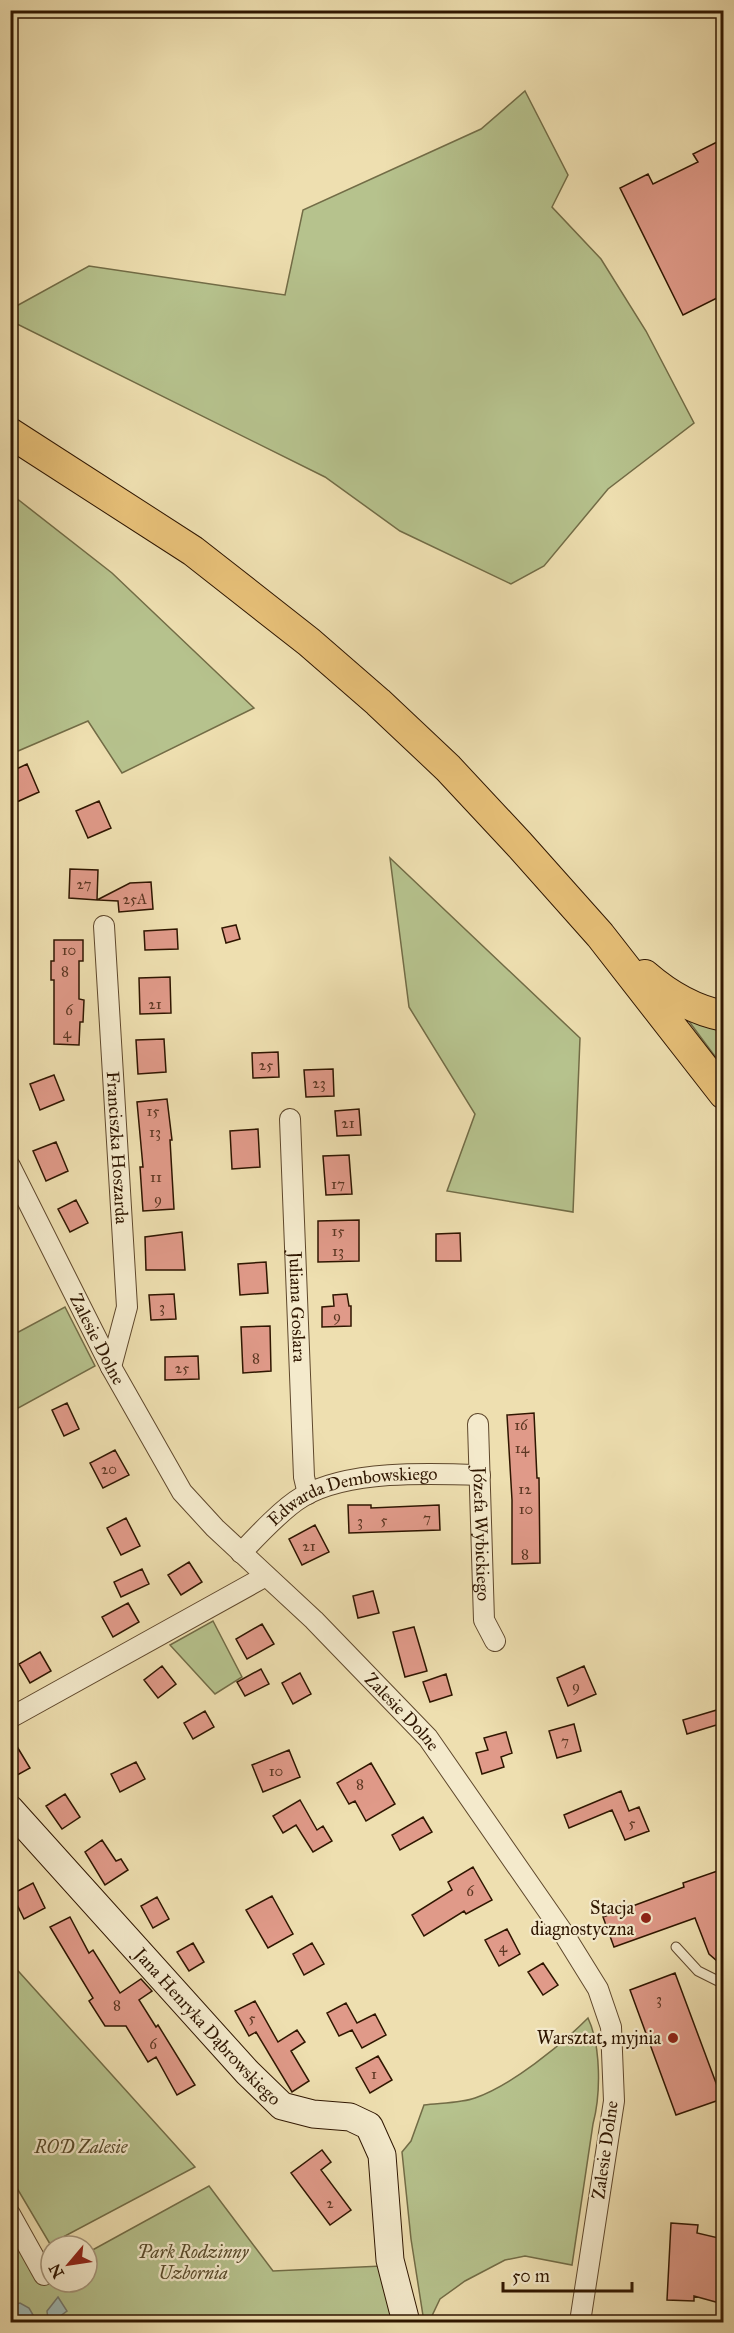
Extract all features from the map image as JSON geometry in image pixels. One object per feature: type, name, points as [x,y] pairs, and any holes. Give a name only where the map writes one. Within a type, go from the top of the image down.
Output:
[{"type":"main road","points":[[10,433],[193,551],[309,642],[448,768],[600,935],[723,1094]]},
{"type":"main road","points":[[600,935],[675,998],[693,1007],[723,1016]]},
{"type":"street","name":"Franciszka Hoszarda","points":[[104,926],[126,1307],[111,1366]]},
{"type":"street","name":"Juliana Goslara","points":[[290,1119],[304,1477],[308,1494]]},
{"type":"street","name":"Zalesie Dolne","points":[[10,1166],[111,1366],[182,1492],[241,1553],[314,1620],[428,1738],[562,1931],[598,1989],[611,2027],[614,2102],[580,2322]]},
{"type":"street","name":"Józefa Wybickiego","points":[[478,1424],[484,1620],[495,1641]]},
{"type":"street","name":"Edwarda Dembowskiego","points":[[241,1553],[302,1497],[326,1486],[378,1476],[480,1474]]},
{"type":"street","points":[[10,1718],[266,1576]]},
{"type":"street","name":"Jana Henryka Dąbrowskiego","points":[[10,1809],[247,2072],[282,2106],[313,2114],[350,2117],[369,2126],[382,2155],[390,2260],[406,2322]]},
{"type":"street","points":[[10,2214],[39,2258]]},
{"type":"lane","points":[[676,1947],[698,1971],[723,1984]]},
{"type":"green space","points":[[525,91],[568,175],[552,207],[601,259],[646,331],[694,423],[608,489],[544,566],[511,584],[400,531],[325,477],[11,321],[11,309],[89,266],[285,295],[303,210],[481,129]]},
{"type":"green space","points":[[11,494],[112,573],[254,708],[122,773],[88,721],[11,754]]},
{"type":"green space","points":[[390,858],[580,1038],[573,1212],[447,1191],[475,1114],[409,1007]]},
{"type":"green space","points":[[682,1012],[723,1023],[723,1067]]},
{"type":"green space","points":[[65,1307],[95,1366],[11,1412],[11,1336]]},
{"type":"green space","points":[[213,1621],[242,1677],[215,1694],[170,1645]]},
{"type":"green space","name":"ROD Zalesie","points":[[11,1963],[195,2167],[69,2234],[44,2234],[11,2178]]},
{"type":"green space","points":[[588,2018],[595,2042],[598,2085],[596,2112],[572,2265],[525,2256],[505,2260],[465,2281],[440,2299],[429,2322],[424,2322],[411,2239],[402,2152],[411,2141],[424,2105],[464,2101],[489,2092],[535,2064]]},
{"type":"green space","name":"Park Rodzinny Uzbornia","points":[[209,2186],[273,2271],[382,2266],[397,2322],[11,2322],[10,2213],[39,2255],[39,2294],[99,2294],[99,2246]]},
{"type":"water","points":[[58,2297],[67,2311],[52,2322],[11,2322],[12,2305],[20,2303],[29,2308],[36,2320],[48,2320],[47,2311]]},
{"type":"building","points":[[723,139],[723,295],[683,315],[620,188],[648,174],[653,184],[698,162],[693,154]]},
{"type":"building","points":[[27,764],[39,792],[10,805],[10,772]]},
{"type":"building","points":[[99,801],[111,828],[88,838],[76,811]]},
{"type":"building","points":[[70,869],[98,870],[97,900],[69,898]]},
{"type":"building","points":[[151,882],[153,909],[119,912],[118,901],[97,900],[130,883]]},
{"type":"building","points":[[236,925],[240,939],[226,943],[222,928]]},
{"type":"building","points":[[177,929],[178,949],[145,950],[144,931]]},
{"type":"building","points":[[54,940],[83,940],[83,961],[79,961],[79,999],[84,1000],[79,1045],[54,1044],[54,980],[51,980],[51,961],[54,961]]},
{"type":"building","points":[[170,977],[171,1013],[140,1014],[139,978]]},
{"type":"building","points":[[164,1039],[166,1072],[138,1074],[136,1040]]},
{"type":"building","points":[[278,1052],[279,1077],[253,1078],[252,1053]]},
{"type":"building","points":[[333,1069],[334,1096],[306,1097],[304,1070]]},
{"type":"building","points":[[54,1075],[64,1100],[40,1110],[30,1084]]},
{"type":"building","points":[[167,1099],[172,1140],[170,1140],[174,1209],[143,1211],[140,1167],[143,1167],[137,1102]]},
{"type":"building","points":[[359,1109],[361,1135],[337,1136],[335,1111]]},
{"type":"building","points":[[258,1129],[260,1167],[232,1169],[230,1131]]},
{"type":"building","points":[[56,1142],[68,1171],[46,1181],[33,1151]]},
{"type":"building","points":[[349,1155],[352,1194],[326,1195],[323,1156]]},
{"type":"building","points":[[76,1200],[88,1223],[70,1232],[58,1209]]},
{"type":"building","points":[[359,1220],[359,1261],[318,1262],[318,1221]]},
{"type":"building","points":[[182,1232],[185,1270],[146,1270],[145,1237]]},
{"type":"building","points":[[460,1233],[461,1261],[436,1261],[436,1234]]},
{"type":"building","points":[[266,1262],[268,1293],[240,1295],[238,1264]]},
{"type":"building","points":[[174,1294],[176,1319],[151,1320],[149,1295]]},
{"type":"building","points":[[347,1294],[349,1306],[351,1306],[351,1326],[322,1327],[322,1307],[334,1306],[333,1295]]},
{"type":"building","points":[[270,1326],[271,1371],[243,1373],[241,1327]]},
{"type":"building","points":[[198,1356],[199,1379],[165,1380],[165,1357]]},
{"type":"building","points":[[67,1403],[79,1429],[64,1436],[52,1410]]},
{"type":"building","points":[[534,1413],[537,1478],[539,1478],[540,1563],[512,1564],[512,1500],[507,1415]]},
{"type":"building","points":[[115,1450],[129,1475],[103,1488],[90,1463]]},
{"type":"building","points":[[348,1505],[371,1505],[371,1508],[439,1505],[440,1530],[349,1533]]},
{"type":"building","points":[[126,1518],[140,1546],[121,1555],[107,1528]]},
{"type":"building","points":[[315,1525],[329,1552],[302,1565],[289,1539]]},
{"type":"building","points":[[189,1562],[202,1582],[181,1595],[168,1575]]},
{"type":"building","points":[[142,1569],[149,1584],[121,1597],[114,1582]]},
{"type":"building","points":[[373,1591],[379,1613],[358,1618],[353,1596]]},
{"type":"building","points":[[128,1603],[139,1622],[113,1637],[102,1617]]},
{"type":"building","points":[[262,1624],[274,1644],[247,1659],[236,1639]]},
{"type":"building","points":[[414,1627],[427,1671],[405,1677],[393,1632]]},
{"type":"building","points":[[40,1652],[51,1671],[30,1683],[19,1664]]},
{"type":"building","points":[[162,1666],[176,1684],[158,1698],[144,1680]]},
{"type":"building","points":[[584,1666],[596,1694],[568,1706],[557,1678]]},
{"type":"building","points":[[261,1669],[269,1684],[245,1696],[237,1682]]},
{"type":"building","points":[[300,1673],[311,1694],[293,1704],[282,1683]]},
{"type":"building","points":[[446,1674],[452,1695],[430,1702],[423,1682]]},
{"type":"building","points":[[720,1709],[723,1723],[687,1734],[683,1720]]},
{"type":"building","points":[[205,1711],[214,1727],[193,1739],[184,1723]]},
{"type":"building","points":[[574,1724],[581,1751],[557,1758],[549,1731]]},
{"type":"building","points":[[506,1732],[512,1753],[501,1757],[504,1767],[482,1774],[476,1753],[488,1750],[484,1738]]},
{"type":"building","points":[[10,1735],[30,1768],[10,1779]]},
{"type":"building","points":[[289,1750],[300,1777],[263,1792],[252,1765]]},
{"type":"building","points":[[136,1762],[145,1779],[120,1792],[111,1774]]},
{"type":"building","points":[[371,1763],[395,1804],[366,1821],[355,1801],[349,1804],[337,1783]]},
{"type":"building","points":[[621,1791],[629,1811],[639,1807],[649,1831],[625,1840],[612,1810],[569,1828],[564,1815]]},
{"type":"building","points":[[65,1794],[80,1817],[62,1829],[46,1806]]},
{"type":"building","points":[[300,1800],[317,1830],[323,1826],[332,1841],[313,1852],[296,1825],[283,1833],[273,1816]]},
{"type":"building","points":[[423,1817],[432,1832],[400,1850],[392,1835]]},
{"type":"building","points":[[102,1840],[116,1861],[121,1859],[128,1870],[105,1885],[85,1852]]},
{"type":"building","points":[[473,1867],[492,1900],[466,1914],[464,1911],[424,1936],[412,1915],[452,1890],[448,1882]]},
{"type":"building","points":[[723,1869],[723,1966],[709,1954],[695,1918],[614,1947],[603,1917],[684,1887],[683,1883]]},
{"type":"building","points":[[33,1883],[45,1908],[24,1919],[12,1894]]},
{"type":"building","points":[[272,1896],[293,1934],[268,1948],[246,1910]]},
{"type":"building","points":[[157,1897],[169,1919],[153,1928],[141,1906]]},
{"type":"building","points":[[70,1917],[89,1953],[93,1950],[120,1993],[141,1979],[152,1991],[139,2000],[156,2027],[158,2025],[195,2085],[177,2095],[156,2057],[148,2062],[126,2026],[105,2026],[89,2001],[93,1998],[50,1927]]},
{"type":"building","points":[[507,1929],[520,1954],[499,1966],[485,1940]]},
{"type":"building","points":[[193,1943],[204,1962],[189,1971],[177,1952]]},
{"type":"building","points":[[312,1943],[324,1964],[304,1975],[293,1954]]},
{"type":"building","points":[[543,1963],[558,1985],[543,1995],[528,1972]]},
{"type":"building","points":[[675,1973],[722,2099],[676,2115],[630,1990]]},
{"type":"building","points":[[255,2001],[278,2042],[297,2030],[305,2042],[291,2051],[309,2081],[292,2092],[256,2032],[249,2036],[235,2011]]},
{"type":"building","points":[[346,2003],[357,2023],[375,2014],[386,2035],[362,2048],[352,2030],[339,2036],[327,2013]]},
{"type":"building","points":[[378,2056],[392,2080],[370,2093],[356,2068]]},
{"type":"building","points":[[322,2150],[331,2162],[321,2170],[351,2210],[330,2225],[291,2173]]},
{"type":"building","points":[[671,2223],[698,2225],[697,2233],[723,2239],[723,2304],[694,2296],[694,2301],[667,2300]]},
{"type":"place","name":"Stacja diagnostyczna","points":[[646,1918]]},
{"type":"place","name":"Warsztat, myjnia","points":[[673,2038]]}]
